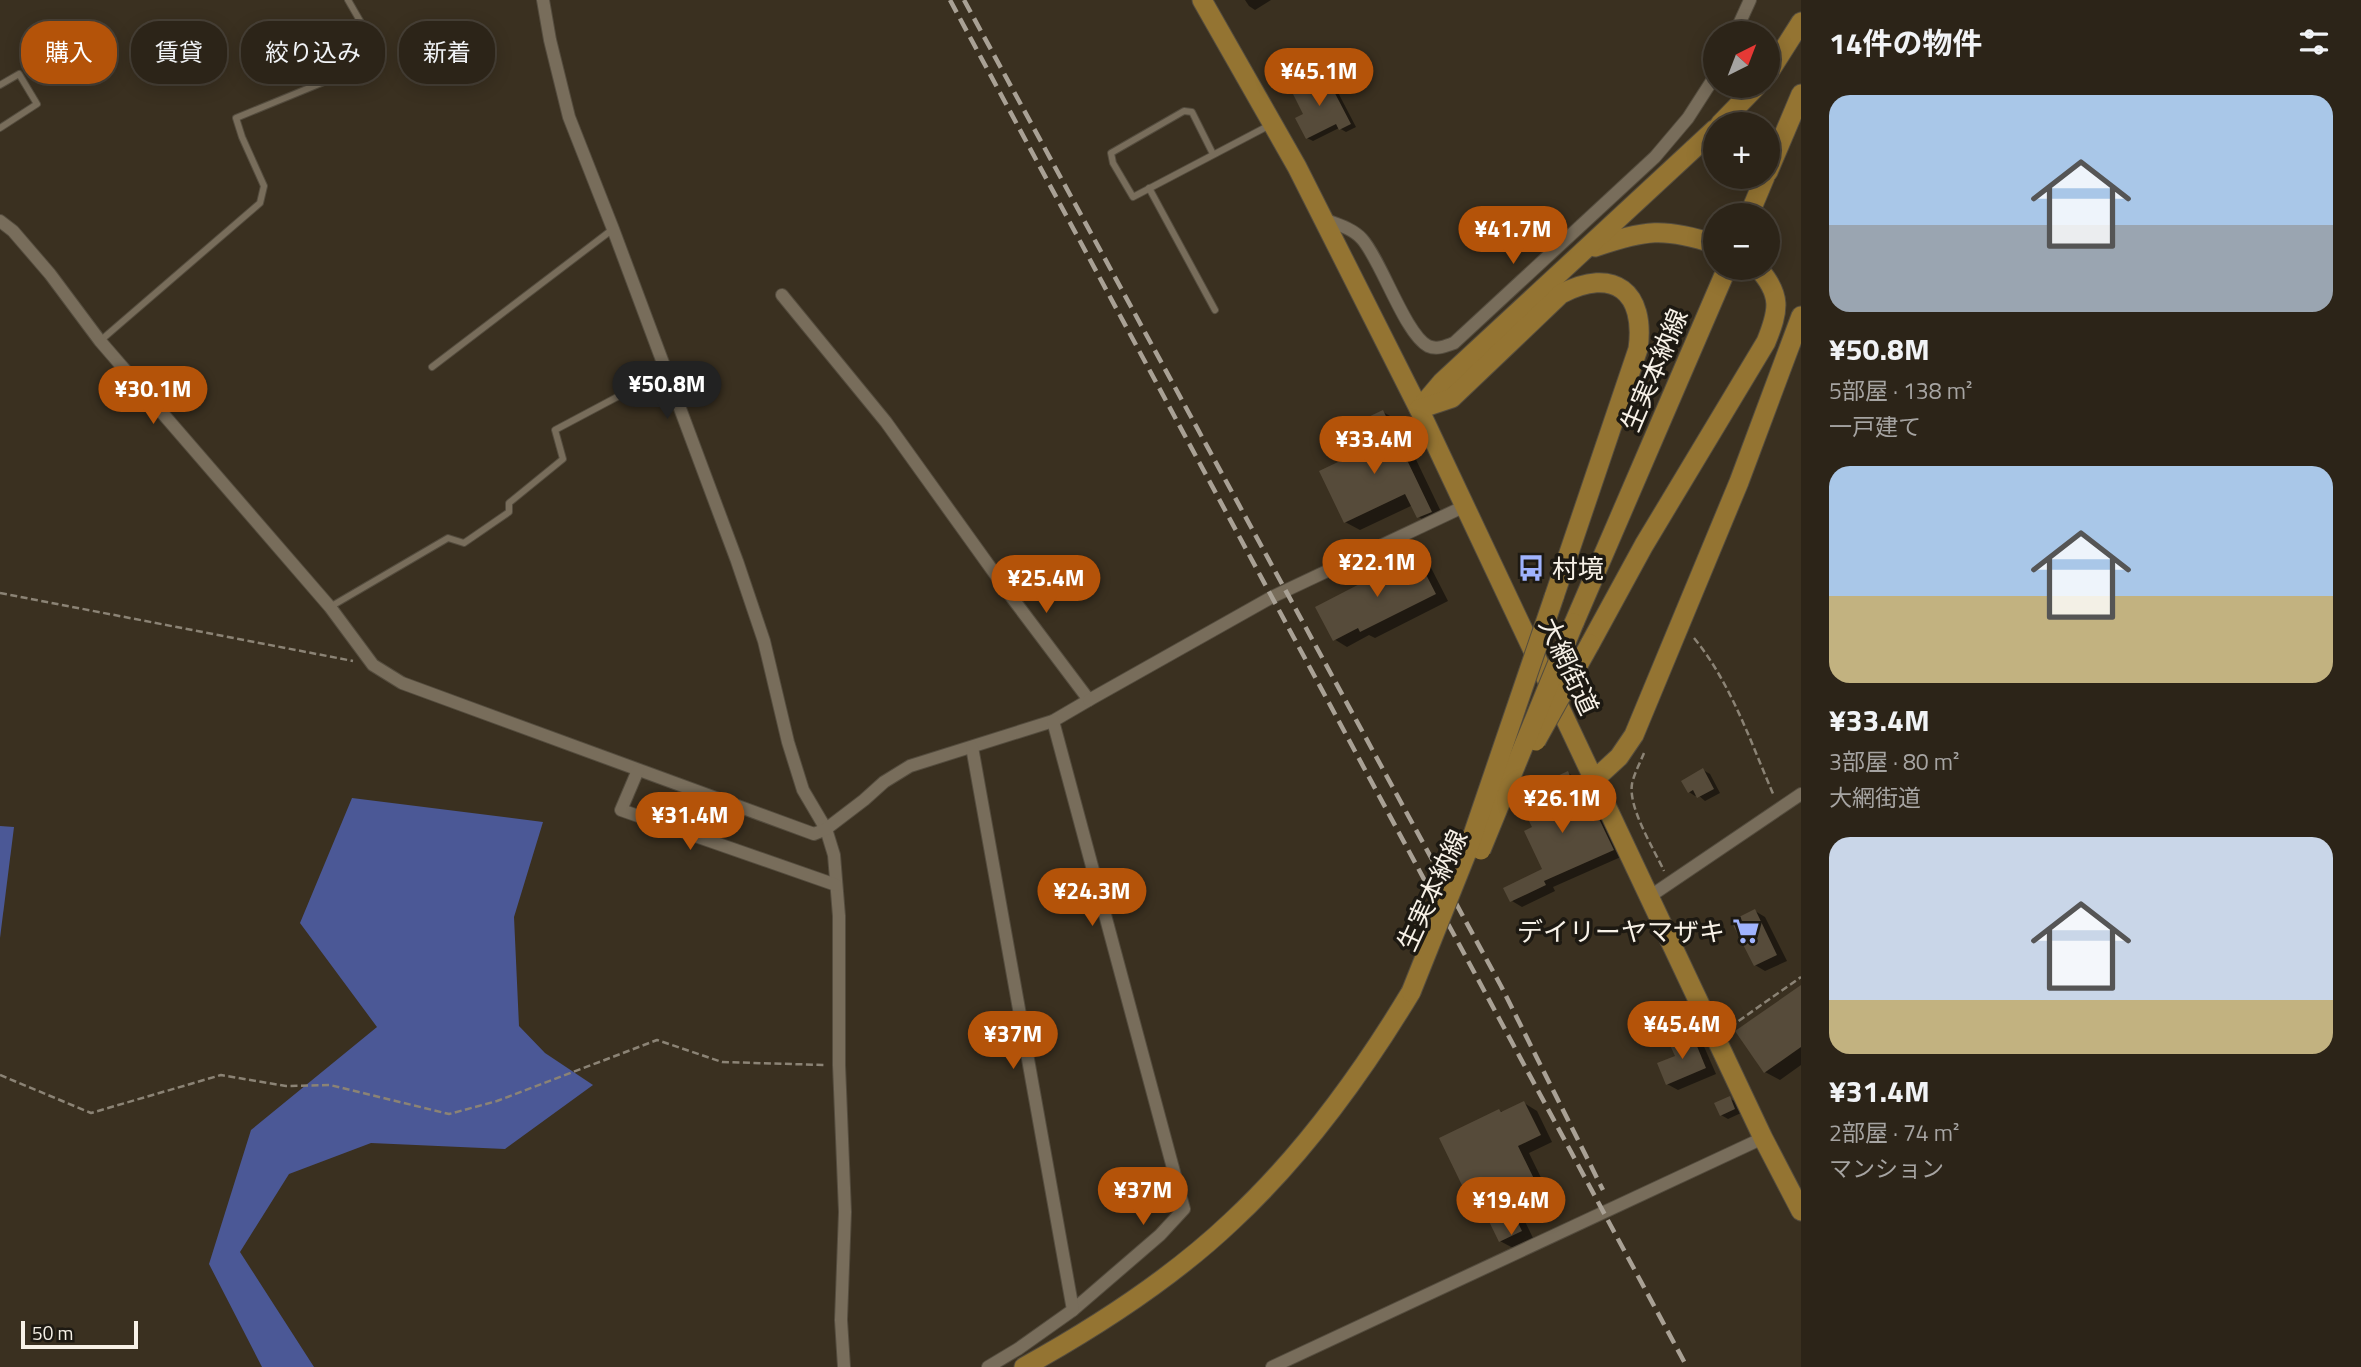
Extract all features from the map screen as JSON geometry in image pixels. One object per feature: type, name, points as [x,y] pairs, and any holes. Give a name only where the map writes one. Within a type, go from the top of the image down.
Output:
[{"type":"main road","name":"大網街道","points":[[1202,0],[1323,219],[1419,409],[1763,1138],[1801,1211]]},
{"type":"main road","points":[[1780,55],[1801,22]]},
{"type":"main road","points":[[1780,144],[1801,94]]},
{"type":"main road","points":[[1732,112],[1745,98]]},
{"type":"main road","points":[[1419,409],[1442,382],[1703,140]]},
{"type":"main road","points":[[1587,249],[1626,236],[1658,231],[1679,233],[1703,240]]},
{"type":"main road","name":"生実本納線","points":[[1024,1367],[1116,1312],[1170,1274],[1231,1223],[1277,1177],[1385,1036],[1462,894],[1574,623],[1721,280]]},
{"type":"main road","points":[[1500,802],[1644,545],[1766,342],[1777,306],[1775,293],[1766,280]]},
{"type":"main road","points":[[1411,992],[1472,840],[1638,349],[1640,317],[1636,306],[1628,294],[1606,283],[1592,282],[1577,286],[1561,294],[1452,398],[1419,409]]},
{"type":"main road","points":[[1594,780],[1619,757],[1633,735],[1739,482],[1801,316]]},
{"type":"street","points":[[543,0],[569,117],[737,561],[764,641],[788,742],[803,790],[826,829],[834,855],[839,916],[839,1065],[845,1212],[841,1320],[844,1367]]},
{"type":"street","points":[[1740,21],[1750,0]]},
{"type":"street","points":[[1323,219],[1347,228],[1362,239],[1417,335],[1430,347],[1441,348],[1454,343],[1655,157],[1688,118],[1703,95]]},
{"type":"street","points":[[0,221],[13,231],[50,274],[100,341],[330,607],[373,665],[402,683],[814,834],[826,829],[884,782],[910,766],[1053,721],[1272,597],[1465,506]]},
{"type":"street","points":[[782,295],[886,422],[1013,599],[1089,699]]},
{"type":"street","points":[[988,1367],[1073,1310],[1160,1235],[1184,1209],[1053,721]]},
{"type":"street","points":[[972,747],[1073,1310]]},
{"type":"street","points":[[638,770],[621,810],[836,885]]},
{"type":"street","points":[[1649,897],[1801,794]]},
{"type":"street","points":[[1272,1367],[1763,1138]]},
{"type":"lane","points":[[100,341],[260,203],[264,186],[236,118],[375,61],[378,52],[348,0]]},
{"type":"lane","points":[[0,85],[19,74],[37,104],[0,128]]},
{"type":"lane","points":[[1213,153],[1192,112],[1184,111],[1111,153],[1113,163],[1133,197],[1272,124]]},
{"type":"lane","points":[[1149,188],[1215,310]]},
{"type":"lane","points":[[432,367],[613,229]]},
{"type":"lane","points":[[330,607],[448,538],[464,543],[509,512],[509,503],[563,459],[555,430],[666,371]]},
{"type":"path","points":[[0,593],[373,665]]},
{"type":"path","points":[[1694,638],[1704,650],[1735,705],[1780,809]]},
{"type":"path","points":[[1645,751],[1632,786],[1633,798],[1670,883]]},
{"type":"path","points":[[1716,1037],[1801,977]]},
{"type":"path","points":[[0,1075],[91,1113],[221,1075],[286,1086],[330,1085],[449,1114],[497,1101],[657,1040],[723,1062],[839,1065]]},
{"type":"shaded area","points":[[352,798],[543,822],[514,917],[519,1026],[545,1053],[593,1085],[505,1149],[371,1143],[289,1174],[240,1252],[314,1367],[262,1367],[209,1264],[251,1130],[377,1027],[300,923]]},
{"type":"shaded area","points":[[0,826],[14,827],[0,938]]},
{"type":"building","points":[[1326,76],[1351,124],[1339,130],[1336,124],[1306,139],[1295,118],[1303,114],[1292,92]]},
{"type":"building","points":[[1383,410],[1432,512],[1417,518],[1405,494],[1344,523],[1319,471],[1376,444],[1364,419]]},
{"type":"building","points":[[1414,551],[1436,594],[1360,632],[1358,628],[1333,641],[1315,607],[1404,561],[1403,557]]},
{"type":"building","points":[[1703,768],[1714,789],[1697,798],[1693,790],[1688,793],[1681,781]]},
{"type":"building","points":[[1568,771],[1572,781],[1579,777],[1614,850],[1544,881],[1546,885],[1510,902],[1503,888],[1542,869],[1524,831],[1532,827],[1527,817],[1551,806],[1545,794],[1555,789],[1551,779]]},
{"type":"building","points":[[1755,909],[1777,955],[1754,966],[1731,921]]},
{"type":"building","points":[[1801,985],[1801,1047],[1764,1073],[1735,1031]]},
{"type":"building","points":[[1692,1034],[1706,1068],[1666,1085],[1657,1063],[1675,1056],[1669,1043]]},
{"type":"building","points":[[1730,1096],[1735,1109],[1720,1116],[1714,1103]]},
{"type":"building","points":[[1524,1101],[1541,1135],[1518,1146],[1537,1185],[1507,1200],[1522,1231],[1499,1242],[1484,1211],[1476,1214],[1439,1138],[1499,1109],[1501,1112]]},
{"type":"railway","points":[[950,0],[1687,1367]]},
{"type":"railway","points":[[964,0],[1501,986],[1603,1190]]},
{"type":"place","name":"村境","points":[[1531,568]]},
{"type":"place","name":"デイリーヤマザキ","points":[[1746,931]]}]
